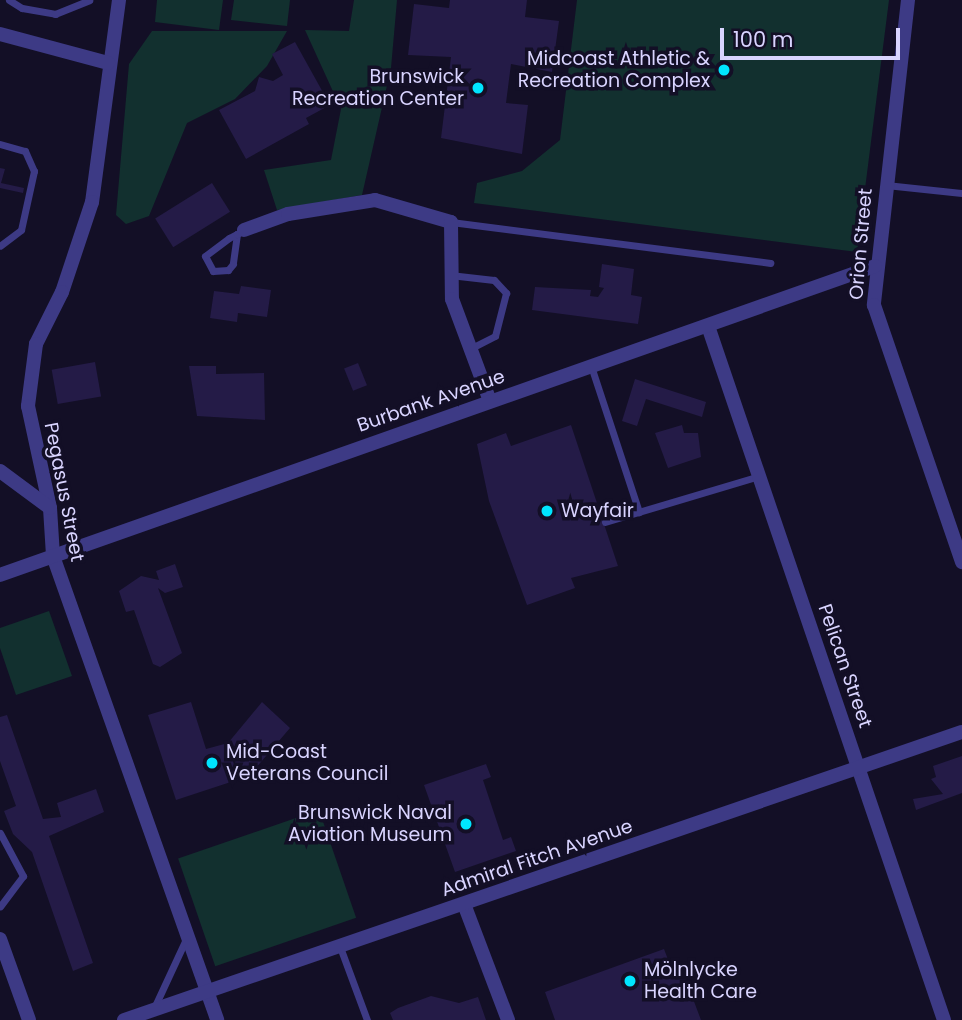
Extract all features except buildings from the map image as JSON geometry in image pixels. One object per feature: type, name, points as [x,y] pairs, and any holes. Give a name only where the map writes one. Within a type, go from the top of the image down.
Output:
[{"type":"street","name":"Pegasus Street","points":[[119,0],[108,63],[92,202],[62,292],[36,344],[28,406],[50,508],[53,556],[217,1020]]},
{"type":"street","name":"Orion Street","points":[[908,0],[875,266],[874,305],[880,335],[962,562]]},
{"type":"street","points":[[0,34],[108,63]]},
{"type":"street","points":[[241,232],[300,211],[375,200],[451,222],[449,275],[467,350],[491,401]]},
{"type":"street","name":"Burbank Avenue","points":[[0,575],[875,266]]},
{"type":"street","name":"Pelican Street","points":[[708,326],[860,766],[944,1020]]},
{"type":"street","points":[[0,471],[50,508]]},
{"type":"street","name":"Admiral Fitch Avenue","points":[[124,1020],[962,732]]},
{"type":"street","points":[[464,904],[508,1020]]},
{"type":"street","points":[[0,939],[29,1020]]},
{"type":"lane","points":[[9,0],[22,8],[55,14],[89,0]]},
{"type":"lane","points":[[0,144],[25,151],[34,170],[21,230],[0,246]]},
{"type":"lane","points":[[885,184],[962,193]]},
{"type":"lane","points":[[451,222],[770,263]]},
{"type":"lane","points":[[241,232],[233,264],[228,270],[213,271],[205,256],[241,232]]},
{"type":"lane","points":[[449,275],[494,280],[506,293],[495,336],[467,350]]},
{"type":"lane","points":[[591,366],[639,512]]},
{"type":"lane","points":[[605,522],[759,476]]},
{"type":"lane","points":[[0,833],[23,876],[0,906]]},
{"type":"lane","points":[[151,1011],[187,935]]},
{"type":"lane","points":[[340,947],[367,1020]]},
{"type":"green space","points":[[157,0],[223,0],[219,30],[155,22]]},
{"type":"green space","points":[[234,0],[290,0],[287,26],[231,20]]},
{"type":"green space","points":[[354,0],[397,0],[391,68],[362,195],[277,210],[264,170],[331,160],[341,109],[305,30],[349,31]]},
{"type":"green space","name":"Midcoast Athletic & Recreation Complex","points":[[577,0],[889,0],[857,252],[474,203],[477,183],[522,171],[560,140]]},
{"type":"green space","points":[[152,31],[287,31],[267,66],[235,99],[187,123],[149,216],[126,224],[116,215],[129,64]]},
{"type":"green space","points":[[49,611],[72,676],[16,695],[0,648],[0,628]]},
{"type":"green space","points":[[319,810],[356,918],[215,966],[178,859]]},
{"type":"place","name":"Midcoast Athletic & Recreation Complex","points":[[724,70]]},
{"type":"place","name":"Brunswick Recreation Center","points":[[478,88]]},
{"type":"place","name":"Wayfair","points":[[547,511]]},
{"type":"place","name":"Mid-Coast Veterans Council","points":[[212,763]]},
{"type":"place","name":"Brunswick Naval Aviation Museum","points":[[466,824]]},
{"type":"place","name":"Mölnlycke Health Care","points":[[630,981]]}]
